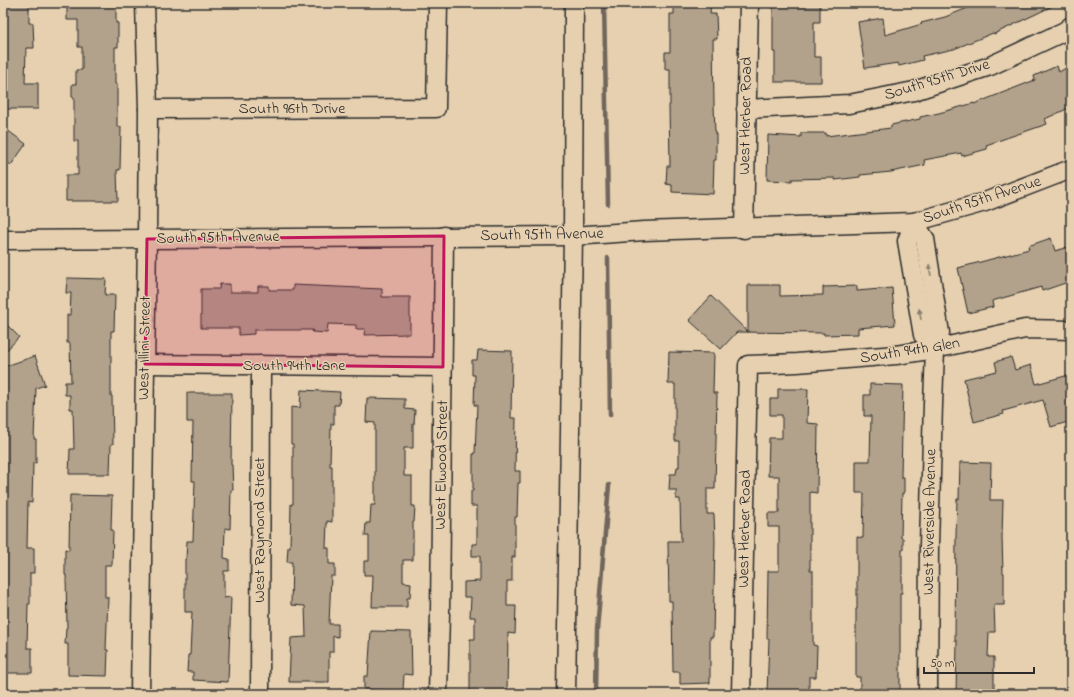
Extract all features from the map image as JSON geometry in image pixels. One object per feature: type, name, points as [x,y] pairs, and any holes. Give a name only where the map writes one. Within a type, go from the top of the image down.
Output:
[{"type":"street","name":"West Illini Street","points":[[140,694],[148,109],[145,3]]},
{"type":"street","name":"South 96th Drive","points":[[148,109],[436,108],[438,3]]},
{"type":"street","points":[[566,694],[573,236],[574,3]]},
{"type":"street","name":"West Herber Road","points":[[744,229],[749,3]]},
{"type":"street","name":"South 95th Drive","points":[[746,109],[849,104],[914,91],[990,66],[1065,31],[1071,26]]},
{"type":"street","name":"South 95th Avenue","points":[[3,240],[573,236],[644,231],[744,229],[914,222],[985,202],[1071,169]]},
{"type":"street","points":[[914,222],[907,241],[923,335],[935,349]]},
{"type":"street","name":"West Elwood Street","points":[[438,694],[444,236]]},
{"type":"street","name":"South 94th Glen","points":[[748,365],[853,360],[935,349],[1025,329],[1071,330]]},
{"type":"street","name":"West Riverside Avenue","points":[[928,694],[929,546],[935,349]]},
{"type":"street","name":"South 94th Lane","points":[[145,364],[443,367]]},
{"type":"street","name":"West Raymond Street","points":[[260,694],[261,365]]},
{"type":"street","name":"West Herber Road","points":[[741,694],[748,365]]},
{"type":"highlighted area","points":[[444,236],[443,367],[145,364],[147,239]]},
{"type":"building","points":[[3,3],[29,3],[29,23],[33,23],[34,48],[26,48],[25,83],[38,83],[38,109],[3,109]]},
{"type":"building","points":[[67,3],[116,3],[118,47],[115,47],[115,84],[117,84],[117,127],[121,127],[120,170],[117,170],[118,201],[66,201],[66,175],[78,175],[78,141],[74,141],[74,97],[72,97],[72,84],[76,84],[76,70],[82,70],[82,47],[78,47],[78,20],[67,20]]},
{"type":"building","points":[[674,3],[711,3],[710,14],[716,14],[717,39],[713,39],[716,160],[714,160],[713,194],[672,192],[672,185],[666,184],[667,166],[670,166],[670,69],[665,69],[665,52],[670,52],[670,14],[674,14]]},
{"type":"building","points":[[773,3],[820,3],[820,22],[814,22],[814,57],[821,57],[821,82],[775,82],[775,52],[773,52]]},
{"type":"building","points":[[986,3],[1059,3],[994,34],[993,33],[954,49],[922,56],[923,60],[899,66],[898,63],[865,68],[858,22],[883,18],[885,35],[945,17],[975,5],[976,8]]},
{"type":"building","points":[[1071,65],[1071,107],[1045,119],[1047,124],[986,145],[987,149],[962,156],[961,153],[924,160],[925,165],[891,172],[860,175],[860,177],[835,180],[835,178],[792,179],[792,181],[767,180],[768,135],[801,137],[801,133],[826,133],[826,136],[891,128],[891,125],[920,119],[920,117],[974,104],[1035,80],[1034,76],[1057,66],[1059,72]]},
{"type":"building","points":[[3,127],[26,144],[11,165],[3,159]]},
{"type":"building","points":[[1051,238],[1055,251],[1071,246],[1071,281],[1042,291],[1041,287],[992,301],[993,307],[968,313],[958,268],[1029,249],[1028,246]]},
{"type":"building","points":[[67,278],[106,279],[105,295],[115,295],[114,331],[111,331],[113,444],[111,444],[110,474],[69,474],[70,449],[74,449],[73,409],[70,409],[70,395],[65,395],[65,382],[71,382],[70,343],[67,343],[67,315],[70,315],[71,293],[66,293]]},
{"type":"building","points":[[220,284],[230,284],[230,292],[258,292],[258,286],[269,286],[269,290],[293,290],[293,285],[382,289],[382,297],[410,297],[410,334],[364,335],[365,329],[356,329],[356,325],[328,324],[327,333],[312,332],[313,330],[254,330],[254,334],[239,335],[239,328],[201,328],[201,289],[219,289]]},
{"type":"building","points":[[748,285],[780,285],[780,296],[823,295],[823,287],[857,286],[857,291],[892,288],[895,325],[858,328],[858,334],[824,335],[824,333],[737,332],[721,349],[689,320],[711,296],[748,332]]},
{"type":"building","points":[[3,321],[19,337],[3,354]]},
{"type":"building","points":[[478,350],[512,351],[511,418],[516,418],[515,471],[520,471],[520,483],[518,483],[517,517],[515,517],[515,557],[512,557],[512,581],[507,581],[507,606],[516,606],[515,634],[508,633],[507,694],[470,694],[470,639],[475,639],[475,617],[470,617],[471,597],[464,597],[464,582],[480,581],[480,556],[472,556],[472,544],[477,544],[477,506],[471,506],[477,405],[474,405],[475,375],[472,375],[472,360],[477,360]]},
{"type":"building","points":[[669,352],[714,353],[713,393],[717,393],[715,489],[707,489],[707,514],[714,514],[715,541],[713,637],[710,637],[710,683],[680,684],[680,672],[673,672],[672,601],[669,601],[668,541],[681,541],[680,499],[676,499],[676,490],[669,490],[670,474],[676,474],[677,467],[679,467],[679,441],[675,441],[675,384],[668,384]]},
{"type":"building","points":[[35,356],[45,385],[36,388],[34,439],[36,439],[36,463],[33,463],[32,503],[28,502],[27,548],[34,548],[34,573],[30,573],[30,604],[28,604],[27,648],[32,648],[32,673],[3,673],[3,367]]},
{"type":"building","points":[[1011,357],[1015,370],[1031,365],[1036,384],[1069,375],[1071,381],[1071,421],[1051,427],[1043,400],[1003,411],[1004,414],[974,422],[964,379],[997,371],[995,362]]},
{"type":"building","points":[[870,384],[903,385],[901,477],[904,477],[904,493],[902,493],[901,538],[903,538],[903,550],[902,593],[900,593],[900,694],[860,694],[860,677],[856,677],[857,537],[863,538],[864,493],[856,493],[856,461],[870,461],[871,416],[864,416],[864,395],[870,395]]},
{"type":"building","points":[[778,389],[808,389],[807,423],[818,424],[817,493],[810,492],[810,571],[813,571],[813,645],[817,646],[816,677],[809,677],[809,694],[767,694],[769,639],[767,639],[768,571],[779,571],[779,527],[768,527],[768,513],[779,513],[779,476],[768,476],[769,438],[782,438],[782,415],[770,415],[770,399],[778,399]]},
{"type":"building","points":[[301,390],[340,392],[339,405],[334,405],[334,424],[331,424],[330,466],[332,466],[332,522],[327,521],[326,548],[329,548],[329,564],[335,564],[335,576],[331,576],[329,624],[338,624],[338,637],[333,636],[333,652],[329,652],[329,682],[289,682],[291,638],[306,637],[305,606],[291,605],[292,562],[287,562],[288,547],[290,547],[291,504],[293,504],[293,444],[291,444],[291,407],[300,408]]},
{"type":"building","points":[[187,393],[232,393],[231,465],[233,490],[231,490],[230,529],[225,528],[224,558],[229,559],[229,571],[224,571],[224,598],[231,597],[228,682],[193,680],[193,672],[187,672],[188,655],[190,655],[192,612],[185,612],[185,559],[187,541],[193,541],[195,481],[192,481],[193,422],[187,422]]},
{"type":"building","points":[[367,398],[405,399],[405,409],[415,410],[413,424],[413,448],[404,448],[404,476],[412,476],[412,506],[415,506],[413,522],[413,560],[403,560],[403,582],[411,583],[410,598],[407,598],[407,607],[372,607],[373,575],[364,575],[364,561],[369,561],[369,536],[365,536],[366,523],[370,523],[371,505],[375,505],[375,423],[366,422]]},
{"type":"building","points":[[960,462],[991,463],[990,500],[1003,500],[1002,537],[1004,605],[994,605],[995,632],[989,632],[988,657],[994,657],[994,694],[956,694],[956,536]]},
{"type":"building","points":[[70,495],[112,496],[112,565],[105,565],[105,597],[108,597],[106,650],[108,650],[107,676],[68,675],[68,644],[65,644],[67,628],[65,549],[69,550]]},
{"type":"building","points":[[371,631],[411,632],[412,675],[404,674],[403,691],[364,689],[364,676],[368,676]]},
{"type":"waterway","points":[[604,3],[608,204]]},
{"type":"waterway","points":[[608,258],[610,415]]},
{"type":"waterway","points":[[596,694],[597,630],[609,485]]}]
